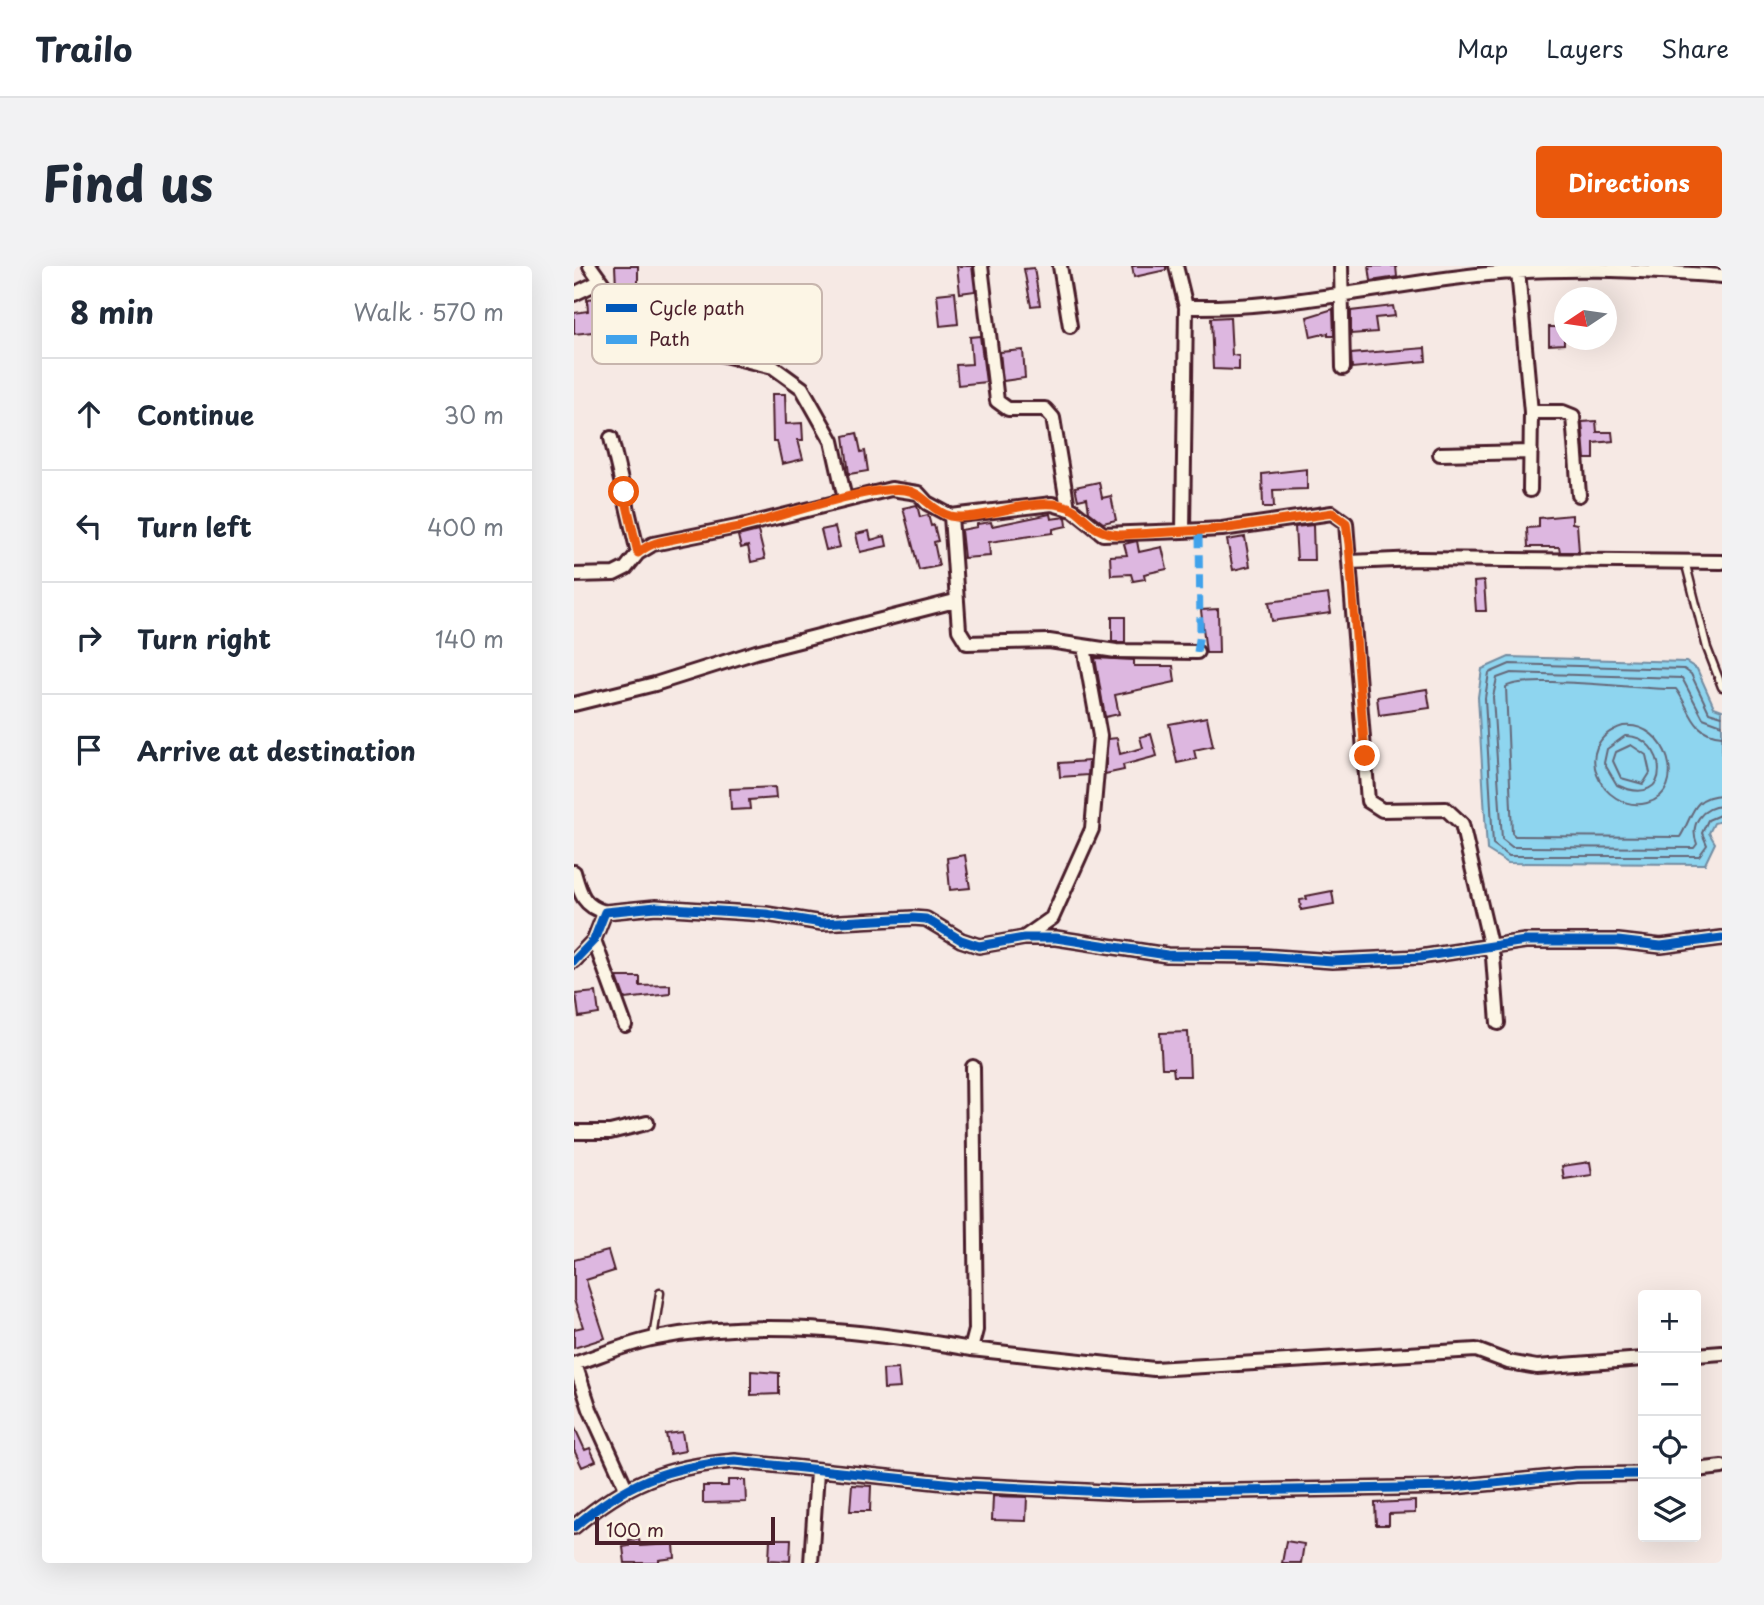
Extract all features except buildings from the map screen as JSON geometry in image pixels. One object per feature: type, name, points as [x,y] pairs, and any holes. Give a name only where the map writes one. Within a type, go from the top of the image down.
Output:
[{"type":"street","points":[[590,266],[603,284]]},
{"type":"street","points":[[981,266],[997,401],[1008,409],[1045,409],[1053,418],[1068,508]]},
{"type":"street","points":[[1060,266],[1070,326]]},
{"type":"street","points":[[1177,266],[1186,307],[1183,531]]},
{"type":"street","points":[[1340,266],[1343,295],[1343,368]]},
{"type":"street","points":[[1186,307],[1287,303],[1432,280],[1564,268],[1722,276]]},
{"type":"street","points":[[1518,271],[1531,412],[1530,490]]},
{"type":"street","points":[[595,284],[601,281]]},
{"type":"street","points":[[574,294],[592,285]]},
{"type":"street","points":[[762,364],[789,376],[803,388],[816,409],[832,441],[845,499]]},
{"type":"street","points":[[1531,412],[1563,412],[1573,416],[1579,495]]},
{"type":"street","points":[[611,438],[638,553]]},
{"type":"street","points":[[1440,454],[1531,452]]},
{"type":"street","points":[[574,575],[614,574],[626,568],[638,553],[653,544],[742,526],[891,489],[918,493],[927,503],[951,516],[1031,505],[1068,508],[1103,534],[1222,529],[1332,513],[1346,523],[1368,801],[1382,810],[1447,808],[1462,824],[1490,948],[1498,1023]]},
{"type":"street","points":[[951,516],[955,601],[959,630],[967,643],[1049,641],[1142,653],[1197,652]]},
{"type":"street","points":[[1350,562],[1417,559],[1722,562]]},
{"type":"street","points":[[574,704],[655,684],[757,652],[955,601]]},
{"type":"street","points":[[1024,938],[1052,918],[1092,829],[1100,736],[1083,647]]},
{"type":"street","points":[[574,872],[578,900],[605,912],[656,907],[766,914],[822,923],[926,919],[961,940],[979,946],[1024,938],[1056,938],[1167,955],[1262,956],[1332,961],[1420,957],[1525,941],[1618,941],[1661,946],[1722,938]]},
{"type":"street","points":[[574,961],[594,940],[605,912]]},
{"type":"street","points":[[594,940],[625,1025]]},
{"type":"street","points":[[971,1349],[976,1330],[973,1067]]},
{"type":"street","points":[[574,1132],[610,1132],[646,1124]]},
{"type":"street","points":[[626,1488],[590,1409],[575,1364],[653,1338],[739,1327],[866,1333],[971,1349],[1154,1369],[1476,1349],[1508,1362],[1537,1367],[1638,1359]]},
{"type":"street","points":[[1701,1355],[1722,1353]]},
{"type":"street","points":[[574,1527],[605,1500],[667,1471],[699,1464],[735,1461],[782,1465],[817,1472],[964,1485],[1128,1493],[1453,1487],[1576,1475],[1638,1474]]},
{"type":"street","points":[[1701,1469],[1722,1467]]},
{"type":"street","points":[[811,1563],[817,1472]]},
{"type":"lane","points":[[1685,561],[1707,648],[1722,687]]},
{"type":"lane","points":[[653,1338],[660,1293]]},
{"type":"water","points":[[1509,657],[1686,662],[1697,669],[1714,707],[1722,710],[1722,821],[1714,823],[1709,833],[1715,843],[1705,864],[1508,863],[1487,850],[1478,697],[1482,669]]},
{"type":"marked path","points":[[1197,652],[1200,633],[1199,531]]},
{"type":"cycle path","points":[[574,961],[594,940],[605,912],[656,907],[766,914],[822,923],[926,919],[961,940],[979,946],[1024,938],[1056,938],[1167,955],[1262,956],[1332,961],[1420,957],[1525,941],[1618,941],[1661,946],[1722,938]]},
{"type":"cycle path","points":[[574,1527],[611,1499],[648,1479],[688,1467],[735,1461],[964,1485],[1128,1493],[1453,1487],[1576,1475],[1638,1474]]},
{"type":"route","points":[[624,492],[638,553],[653,544],[742,526],[891,489],[918,493],[927,503],[951,516],[1031,505],[1063,505],[1082,517],[1093,529],[1103,534],[1120,535],[1222,529],[1332,513],[1346,523],[1349,544],[1365,756]]}]
